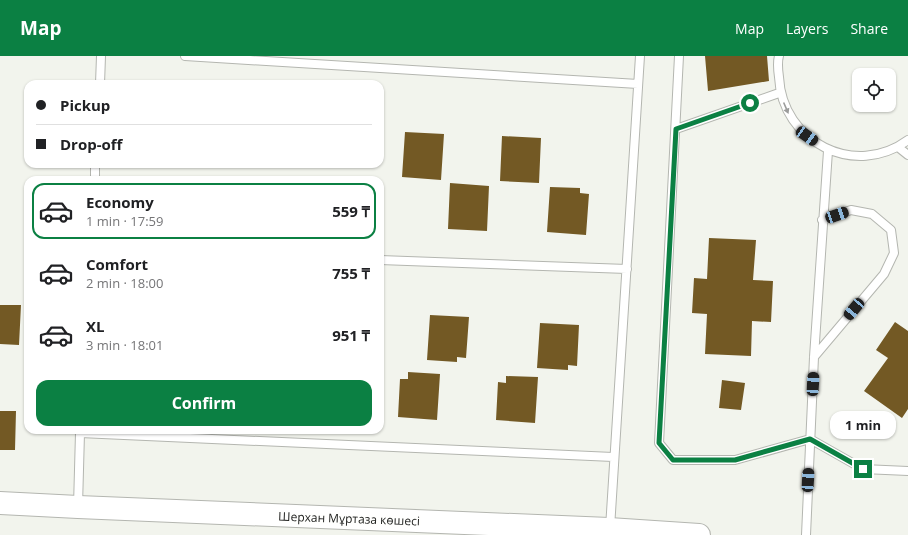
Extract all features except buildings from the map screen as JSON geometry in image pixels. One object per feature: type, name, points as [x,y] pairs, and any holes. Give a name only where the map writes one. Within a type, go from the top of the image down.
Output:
[{"type":"main road","name":"Шерхан Мұртаза көшесі","points":[[0,502],[78,507],[610,529],[699,535]]},
{"type":"lane","points":[[100,80],[101,56]]},
{"type":"lane","points":[[184,56],[638,84]]},
{"type":"lane","points":[[610,529],[640,56]]},
{"type":"lane","points":[[680,56],[659,443],[673,460],[735,460],[810,439],[863,469],[908,471]]},
{"type":"lane","points":[[778,56],[779,93],[788,115],[807,136],[828,151],[854,156],[869,155],[898,147],[908,140]]},
{"type":"lane","points":[[676,129],[779,93]]},
{"type":"lane","points":[[898,147],[908,155]]},
{"type":"lane","points":[[806,535],[814,357],[822,220],[828,151]]},
{"type":"lane","points":[[814,357],[884,274],[894,253],[891,230],[872,214],[851,210],[822,220]]},
{"type":"lane","points":[[384,260],[627,269]]},
{"type":"lane","points":[[78,507],[80,434]]},
{"type":"lane","points":[[142,434],[614,457]]},
{"type":"route","points":[[750,103],[676,129],[659,443],[673,460],[735,460],[810,439],[863,469]]}]
